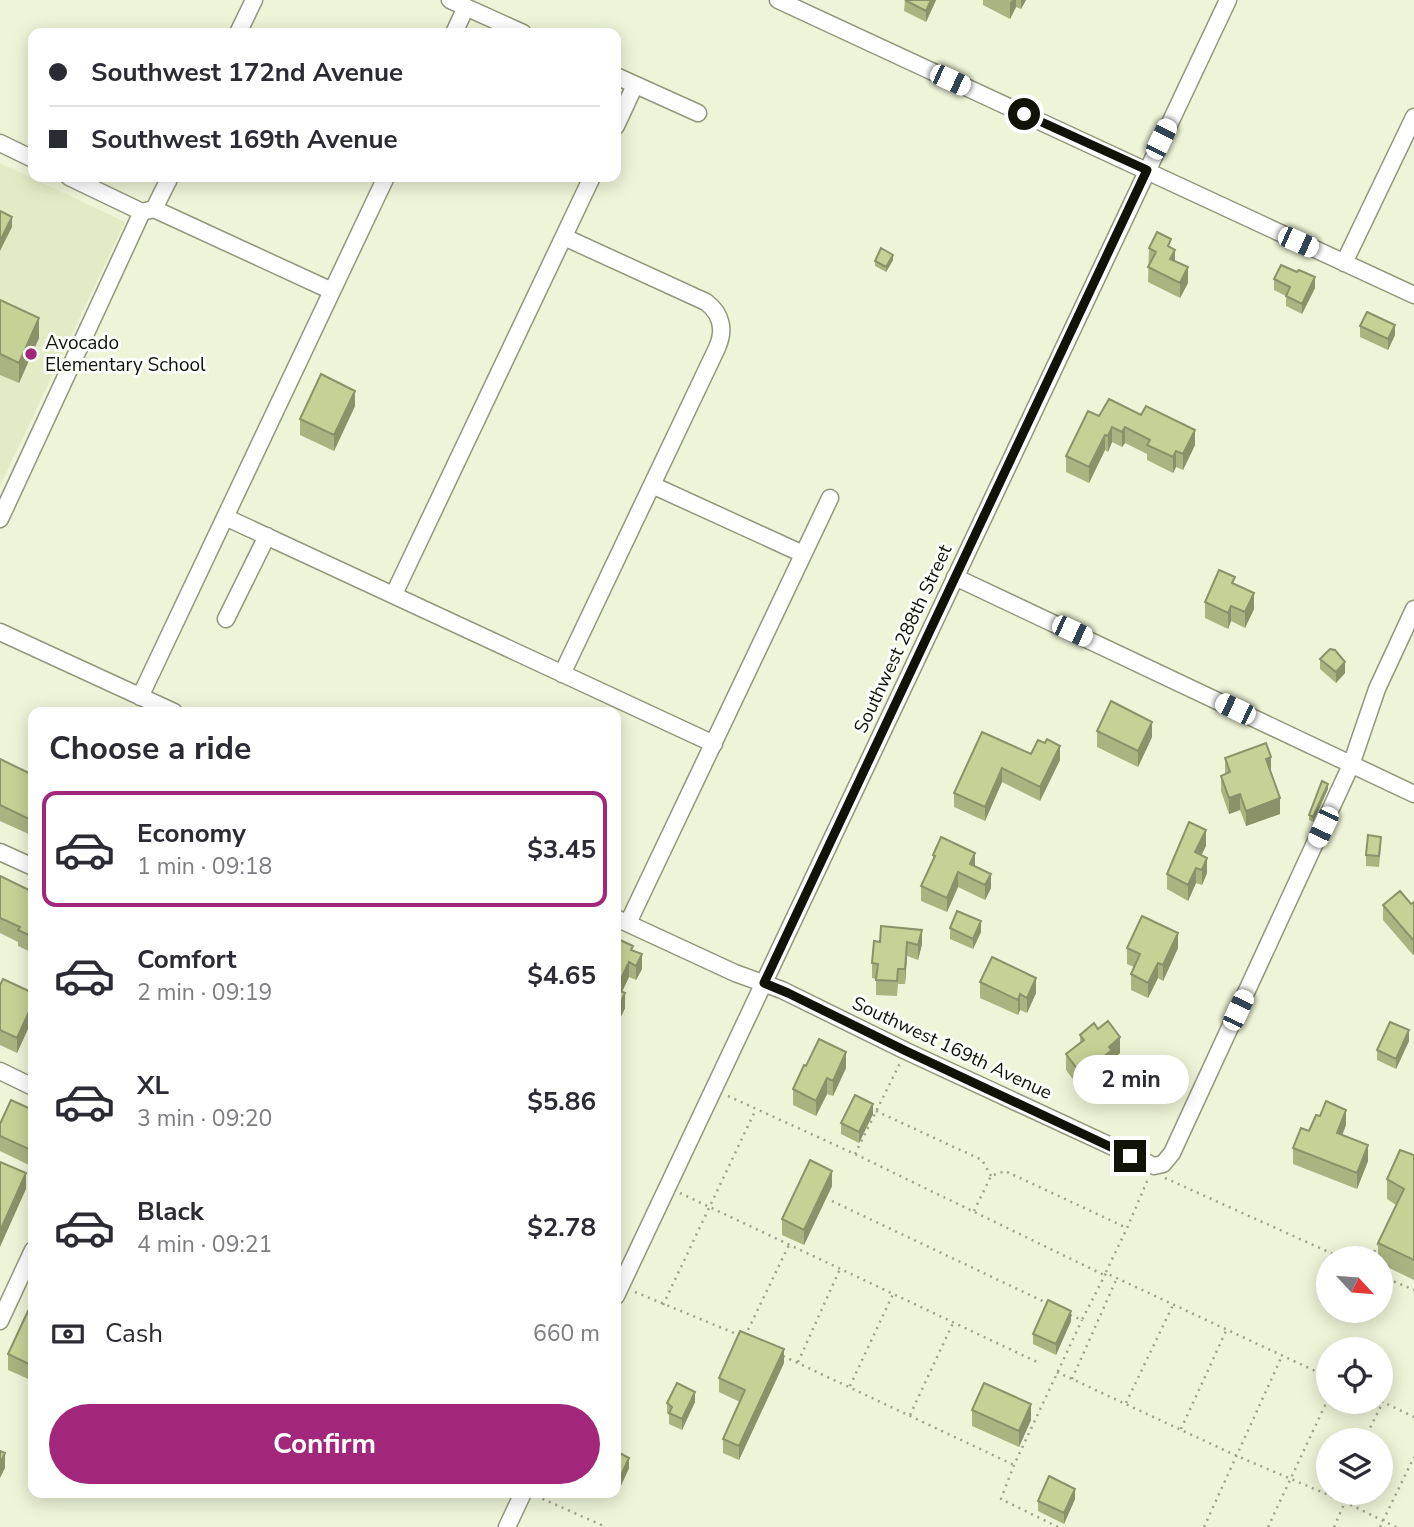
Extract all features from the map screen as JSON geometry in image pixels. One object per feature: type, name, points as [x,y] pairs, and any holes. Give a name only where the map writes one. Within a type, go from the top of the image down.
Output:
[{"type":"street","points":[[240,28],[254,0]]},
{"type":"street","points":[[450,0],[512,28]]},
{"type":"street","points":[[778,0],[1414,295]]},
{"type":"street","name":"Southwest 288th Street","points":[[621,1285],[1228,0]]},
{"type":"street","points":[[456,28],[467,7]]},
{"type":"street","points":[[621,78],[698,113]]},
{"type":"street","points":[[621,115],[635,85]]},
{"type":"street","points":[[1344,263],[1414,117]]},
{"type":"street","points":[[0,143],[28,157]]},
{"type":"street","points":[[81,182],[332,291]]},
{"type":"street","points":[[0,519],[148,210],[167,182]]},
{"type":"street","points":[[140,696],[384,182]]},
{"type":"street","points":[[394,594],[590,182]]},
{"type":"street","points":[[562,674],[722,334],[720,321],[713,308],[702,300],[564,237]]},
{"type":"street","points":[[652,485],[803,554]]},
{"type":"street","points":[[622,921],[714,744],[830,498]]},
{"type":"street","points":[[225,517],[714,744]]},
{"type":"street","points":[[226,618],[267,536]]},
{"type":"street","points":[[955,577],[1414,794]]},
{"type":"street","points":[[1154,1166],[1163,1164],[1172,1153],[1351,765],[1377,689],[1414,609]]},
{"type":"street","points":[[0,632],[163,707]]},
{"type":"street","points":[[0,852],[28,865]]},
{"type":"street","name":"Southwest 169th Avenue","points":[[622,921],[735,973],[788,993],[1154,1166]]},
{"type":"street","points":[[0,1072],[28,1085]]},
{"type":"street","points":[[0,1321],[28,1261]]},
{"type":"street","points":[[507,1527],[521,1498]]},
{"type":"path","points":[[855,1154],[906,1051]]},
{"type":"path","points":[[713,1090],[1316,1372]]},
{"type":"path","points":[[663,1305],[756,1109]]},
{"type":"path","points":[[876,1111],[982,1160],[991,1176]]},
{"type":"path","points":[[1058,1527],[1001,1499],[1056,1372],[1128,1228],[1154,1166]]},
{"type":"path","points":[[1154,1166],[1159,1175],[1316,1246]]},
{"type":"path","points":[[974,1211],[991,1176],[1005,1171],[1128,1228]]},
{"type":"path","points":[[667,1187],[1037,1363]]},
{"type":"path","points":[[832,1201],[1057,1308]]},
{"type":"path","points":[[1377,1246],[1382,1235]]},
{"type":"path","points":[[621,1292],[745,1337],[789,1245]]},
{"type":"path","points":[[798,1363],[840,1269]]},
{"type":"path","points":[[1072,1379],[1117,1279]]},
{"type":"path","points":[[1393,1281],[1414,1290]]},
{"type":"path","points":[[850,1387],[893,1294]]},
{"type":"path","points":[[1126,1404],[1173,1305]]},
{"type":"path","points":[[1069,1314],[1082,1320]]},
{"type":"path","points":[[909,1416],[953,1323]]},
{"type":"path","points":[[1181,1429],[1226,1330]]},
{"type":"path","points":[[777,1353],[1014,1465]]},
{"type":"path","points":[[1204,1527],[1282,1356]]},
{"type":"path","points":[[1056,1372],[1316,1491]]},
{"type":"path","points":[[1393,1407],[1414,1417]]},
{"type":"path","points":[[1268,1527],[1321,1414]]},
{"type":"path","points":[[1380,1527],[1414,1457]]},
{"type":"path","points":[[541,1498],[606,1527]]},
{"type":"path","points":[[1334,1527],[1344,1505]]},
{"type":"path","points":[[1349,1505],[1396,1527]]},
{"type":"shaded area","name":"Avocado Elementary School","points":[[0,163],[28,176],[28,182],[40,182],[125,222],[0,486]]},
{"type":"building","points":[[905,0],[931,0],[926,11]]},
{"type":"building","points":[[0,211],[12,217],[0,241]]},
{"type":"building","points":[[1157,232],[1171,239],[1168,246],[1175,250],[1170,259],[1188,267],[1180,283],[1148,267],[1156,252],[1149,248]]},
{"type":"building","points":[[881,248],[893,255],[886,267],[875,261]]},
{"type":"building","points":[[1281,265],[1315,277],[1302,304],[1286,296],[1290,287],[1274,279]]},
{"type":"building","points":[[0,300],[39,318],[19,363],[0,354]]},
{"type":"building","points":[[1367,312],[1395,325],[1388,339],[1360,326]]},
{"type":"building","points":[[321,374],[355,391],[334,435],[300,419]]},
{"type":"building","points":[[1109,399],[1141,415],[1146,406],[1195,430],[1183,454],[1176,451],[1173,457],[1147,445],[1150,440],[1125,427],[1122,432],[1112,427],[1089,467],[1066,456],[1088,411],[1099,416]]},
{"type":"building","points":[[1219,570],[1235,577],[1232,583],[1254,593],[1245,612],[1231,606],[1228,613],[1205,602]]},
{"type":"building","points":[[1330,649],[1335,650],[1345,662],[1336,672],[1320,659]]},
{"type":"building","points":[[1111,701],[1152,722],[1138,751],[1097,731]]},
{"type":"building","points":[[982,732],[1031,754],[1038,740],[1045,743],[1047,739],[1060,746],[1040,787],[1002,768],[985,807],[954,793]]},
{"type":"building","points":[[1266,743],[1271,757],[1266,759],[1280,798],[1246,811],[1240,794],[1229,798],[1221,776],[1230,772],[1225,758]]},
{"type":"building","points":[[0,759],[28,773],[28,819],[0,805]]},
{"type":"building","points":[[1322,781],[1328,784],[1313,817],[1309,815]]},
{"type":"building","points":[[1189,822],[1206,830],[1195,852],[1207,858],[1202,870],[1196,868],[1188,885],[1167,874]]},
{"type":"building","points":[[1368,835],[1381,837],[1379,856],[1366,855]]},
{"type":"building","points":[[941,837],[975,853],[970,864],[991,874],[985,885],[958,872],[947,898],[921,886]]},
{"type":"building","points":[[0,876],[28,890],[28,935],[18,930],[20,927],[0,918]]},
{"type":"building","points":[[1400,891],[1411,904],[1414,902],[1413,940],[1383,905]]},
{"type":"building","points":[[957,911],[981,921],[973,939],[950,928]]},
{"type":"building","points":[[1142,916],[1178,933],[1163,965],[1158,963],[1148,983],[1131,974],[1140,954],[1127,948]]},
{"type":"building","points":[[881,926],[922,930],[918,945],[907,942],[905,969],[898,969],[897,981],[876,980],[878,964],[872,963],[874,941],[880,942]]},
{"type":"building","points":[[621,940],[633,946],[631,950],[642,954],[636,966],[629,962],[621,979]]},
{"type":"building","points":[[992,957],[1036,978],[1027,998],[1020,994],[1018,1000],[980,982]]},
{"type":"building","points":[[3,979],[28,991],[28,1014],[17,1038],[0,1030],[0,985]]},
{"type":"building","points":[[1108,1021],[1120,1037],[1109,1047],[1112,1050],[1094,1064],[1091,1060],[1078,1070],[1066,1054],[1084,1040],[1080,1035],[1094,1023],[1098,1029]]},
{"type":"building","points":[[1390,1022],[1409,1030],[1396,1059],[1377,1050]]},
{"type":"building","points":[[819,1039],[846,1052],[833,1081],[827,1078],[816,1101],[793,1089]]},
{"type":"building","points":[[855,1095],[873,1104],[859,1132],[841,1123]]},
{"type":"building","points":[[11,1100],[28,1108],[28,1149],[0,1136],[0,1124]]},
{"type":"building","points":[[1326,1101],[1346,1110],[1337,1133],[1368,1145],[1357,1173],[1293,1148],[1301,1128],[1309,1131],[1316,1115],[1320,1116]]},
{"type":"building","points":[[1400,1150],[1414,1155],[1414,1260],[1393,1250],[1393,1246],[1378,1243],[1404,1189],[1387,1179]]},
{"type":"building","points":[[810,1160],[832,1171],[804,1230],[782,1219]]},
{"type":"building","points":[[0,1162],[26,1173],[0,1231]]},
{"type":"building","points":[[1048,1300],[1071,1311],[1056,1344],[1033,1334]]},
{"type":"building","points":[[28,1311],[28,1364],[8,1354]]},
{"type":"building","points":[[740,1331],[784,1349],[739,1446],[723,1439],[745,1390],[719,1378]]},
{"type":"building","points":[[677,1383],[695,1392],[682,1419],[669,1413],[672,1407],[667,1403]]},
{"type":"building","points":[[984,1383],[1031,1404],[1019,1431],[972,1410]]},
{"type":"building","points":[[621,1454],[629,1458],[621,1476]]},
{"type":"building","points":[[1049,1476],[1075,1489],[1064,1513],[1038,1501]]},
{"type":"place","name":"Avocado Elementary School","points":[[31,354]]},
{"type":"route","points":[[1024,114],[1147,170],[764,983],[1130,1156]]}]
